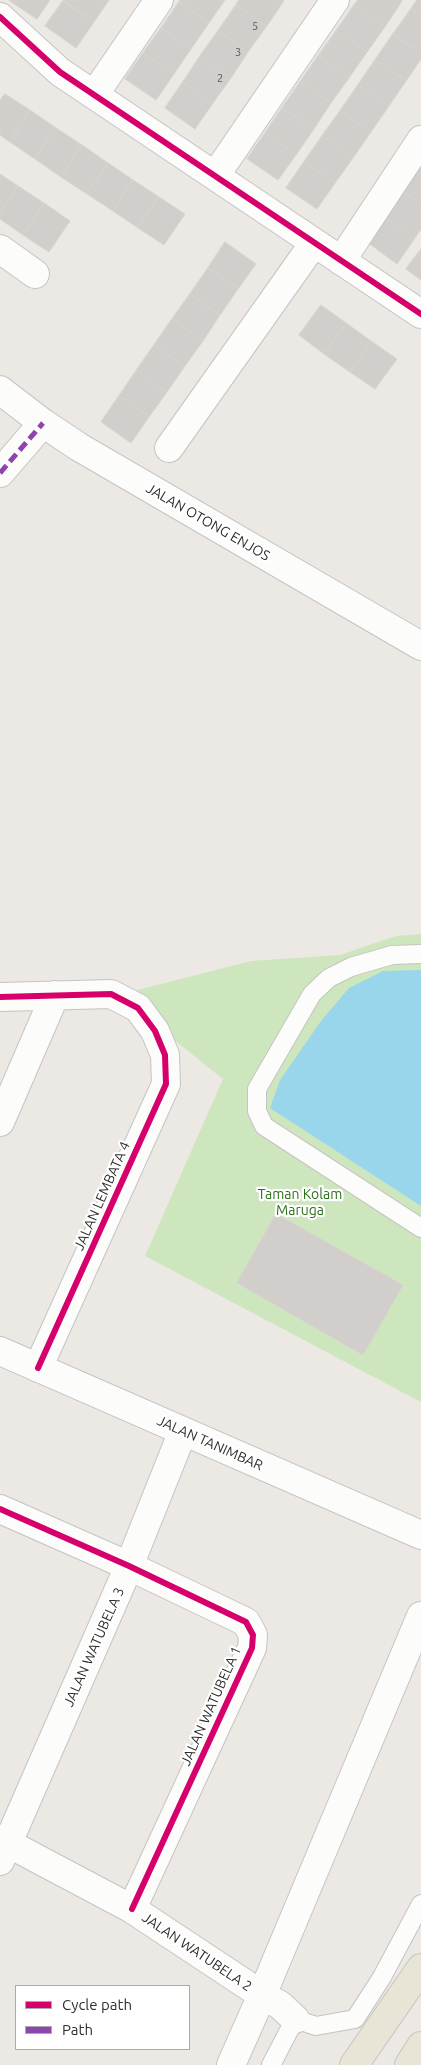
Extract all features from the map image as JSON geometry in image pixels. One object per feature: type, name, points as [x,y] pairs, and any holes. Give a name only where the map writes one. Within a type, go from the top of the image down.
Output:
[{"type":"main road","points":[[354,2065],[421,1968]]},
{"type":"main road","points":[[408,2065],[421,2046]]},
{"type":"street","points":[[94,95],[159,0]]},
{"type":"street","points":[[215,176],[335,0]]},
{"type":"street","points":[[0,17],[60,72],[421,314]]},
{"type":"street","points":[[341,260],[421,140]]},
{"type":"street","points":[[169,448],[314,243]]},
{"type":"street","points":[[0,250],[35,274]]},
{"type":"street","name":"JALAN OTONG ENJOS","points":[[0,390],[79,446],[421,646]]},
{"type":"street","points":[[0,473],[43,422]]},
{"type":"street","name":"JALAN LEMBATA 4","points":[[0,997],[112,994],[138,1008],[155,1031],[165,1055],[166,1084],[38,1368]]},
{"type":"street","points":[[0,1122],[55,995]]},
{"type":"street","name":"JALAN TANIMBAR","points":[[0,1351],[421,1535]]},
{"type":"street","name":"JALAN WATUBELA 3","points":[[3,1848],[129,1566],[183,1431]]},
{"type":"street","name":"JALAN WATUBELA 1","points":[[0,1509],[129,1566],[246,1622],[253,1635],[252,1648],[132,1909]]},
{"type":"street","points":[[231,2065],[262,1996],[421,1616]]},
{"type":"street","name":"JALAN WATUBELA 2","points":[[3,1848],[132,1909],[262,1996],[280,2006],[295,2019]]},
{"type":"lane","points":[[421,954],[392,955],[351,967],[329,978],[312,994],[257,1089],[257,1111],[264,1126],[421,1228]]},
{"type":"lane","points":[[270,2065],[295,2019],[316,2026],[355,2019],[382,1977],[421,1904]]},
{"type":"green space","name":"Taman Kolam Maruga","points":[[421,934],[421,1402],[145,1256],[223,1079],[118,995],[251,961],[340,955],[396,936]]},
{"type":"water","points":[[421,970],[421,1206],[270,1108],[280,1080],[321,1021],[349,988],[383,971]]},
{"type":"building","points":[[9,0],[50,0],[37,19]]},
{"type":"building","points":[[63,0],[109,0],[94,22]]},
{"type":"building","points":[[180,0],[225,0],[209,23],[179,2]]},
{"type":"building","points":[[239,0],[284,1],[266,27],[236,5]]},
{"type":"building","points":[[358,0],[402,1],[385,27],[354,5]]},
{"type":"building","points":[[417,0],[421,0],[421,16],[411,9]]},
{"type":"building","points":[[63,1],[94,22],[76,48],[45,26]]},
{"type":"building","points":[[179,2],[209,23],[191,49],[161,28]]},
{"type":"building","points":[[236,5],[266,27],[248,52],[218,31]]},
{"type":"building","points":[[354,5],[385,27],[367,52],[336,31]]},
{"type":"building","points":[[411,9],[421,16],[421,53],[393,34]]},
{"type":"building","points":[[161,28],[191,49],[174,74],[143,53]]},
{"type":"building","points":[[218,31],[248,52],[231,78],[200,56]]},
{"type":"building","points":[[336,31],[367,52],[349,78],[318,56]]},
{"type":"building","points":[[393,34],[421,53],[421,59],[406,81],[375,60]]},
{"type":"building","points":[[143,53],[174,74],[156,100],[125,79]]},
{"type":"building","points":[[200,56],[231,78],[213,103],[183,82]]},
{"type":"building","points":[[318,56],[349,78],[331,103],[300,82]]},
{"type":"building","points":[[375,60],[406,81],[389,106],[358,85]]},
{"type":"building","points":[[183,82],[213,103],[195,129],[165,108]]},
{"type":"building","points":[[300,82],[331,103],[314,129],[282,108]]},
{"type":"building","points":[[358,85],[389,106],[371,132],[340,111]]},
{"type":"building","points":[[5,94],[30,110],[10,142],[0,135],[0,100]]},
{"type":"building","points":[[282,108],[314,129],[296,155],[265,133]]},
{"type":"building","points":[[30,110],[56,128],[35,159],[10,142]]},
{"type":"building","points":[[340,111],[371,132],[353,158],[322,136]]},
{"type":"building","points":[[56,128],[82,145],[61,177],[35,159]]},
{"type":"building","points":[[265,133],[296,155],[278,180],[247,159]]},
{"type":"building","points":[[322,136],[353,158],[335,183],[304,162]]},
{"type":"building","points":[[82,145],[108,163],[87,194],[61,177]]},
{"type":"building","points":[[304,162],[335,183],[317,209],[286,188]]},
{"type":"building","points":[[108,163],[133,180],[113,211],[87,194]]},
{"type":"building","points":[[421,166],[421,204],[402,191]]},
{"type":"building","points":[[0,174],[18,186],[0,214]]},
{"type":"building","points":[[133,180],[159,197],[138,228],[113,211]]},
{"type":"building","points":[[18,186],[44,203],[23,235],[0,219],[0,214]]},
{"type":"building","points":[[402,191],[421,204],[421,229],[415,238],[384,217]]},
{"type":"building","points":[[159,197],[185,214],[164,245],[138,228]]},
{"type":"building","points":[[44,203],[70,221],[49,252],[23,235]]},
{"type":"building","points":[[384,217],[415,238],[397,264],[367,242]]},
{"type":"building","points":[[225,242],[256,264],[238,289],[208,268]]},
{"type":"building","points":[[421,249],[421,280],[406,269]]},
{"type":"building","points":[[208,268],[238,289],[220,315],[190,294]]},
{"type":"building","points":[[190,294],[220,315],[203,341],[172,319]]},
{"type":"building","points":[[321,305],[346,323],[324,354],[299,335]]},
{"type":"building","points":[[172,319],[203,341],[185,366],[154,345]]},
{"type":"building","points":[[346,323],[371,341],[350,372],[324,354]]},
{"type":"building","points":[[371,341],[397,359],[375,389],[350,372]]},
{"type":"building","points":[[154,345],[185,366],[167,392],[136,371]]},
{"type":"building","points":[[136,371],[167,392],[149,417],[119,396]]},
{"type":"building","points":[[119,396],[149,417],[131,443],[101,422]]},
{"type":"building","points":[[276,1214],[403,1285],[363,1355],[237,1283]]},
{"type":"marked path","points":[[0,473],[43,423]]},
{"type":"cycle path","points":[[0,17],[60,72],[421,314]]},
{"type":"cycle path","points":[[0,997],[111,994],[138,1008],[155,1031],[165,1055],[166,1084],[38,1368]]},
{"type":"cycle path","points":[[0,1509],[129,1566],[246,1622],[253,1635],[252,1648],[132,1909]]}]
